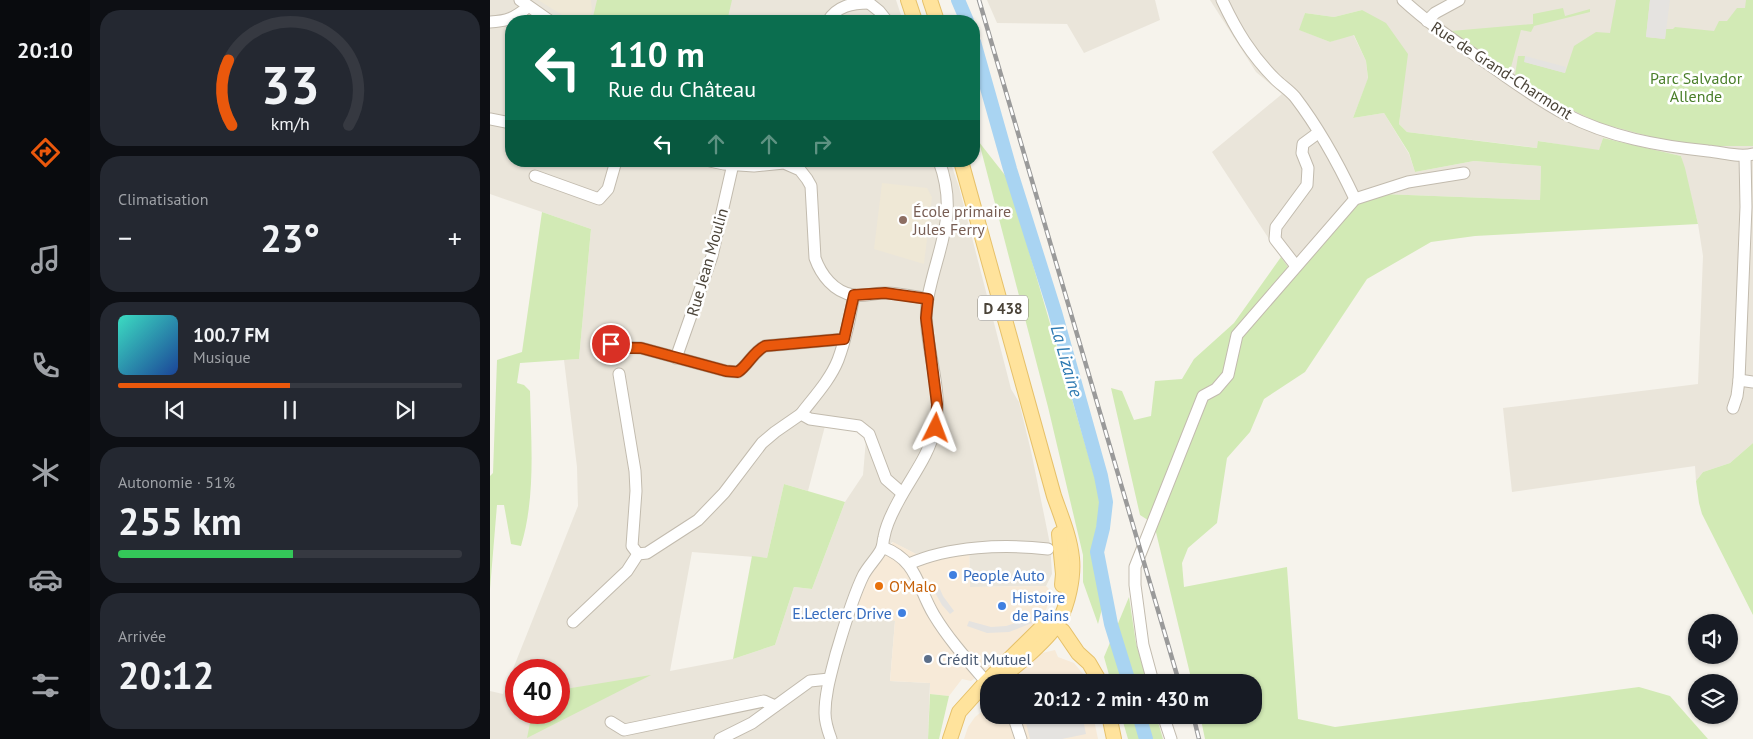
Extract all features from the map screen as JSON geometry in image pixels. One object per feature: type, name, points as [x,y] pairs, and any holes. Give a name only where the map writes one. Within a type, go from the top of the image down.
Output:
[{"type":"main road","points":[[908,0],[913,15]]},
{"type":"main road","points":[[930,0],[935,15]]},
{"type":"main road","name":"D 438","points":[[963,167],[1054,496],[1063,574],[1058,599],[1047,628]]},
{"type":"main road","points":[[1001,674],[1047,628],[1089,663],[1095,674]]},
{"type":"main road","points":[[950,739],[959,712],[980,694]]},
{"type":"main road","points":[[956,739],[965,717],[980,698]]},
{"type":"main road","points":[[1111,724],[1114,739]]},
{"type":"street","points":[[1222,0],[1236,31],[1275,79],[1294,95],[1338,164],[1355,199]]},
{"type":"street","name":"Rue de Grand-Charmont","points":[[1402,0],[1427,21],[1558,110],[1592,126],[1616,135],[1670,147],[1749,155]]},
{"type":"street","points":[[1427,21],[1435,13],[1459,0]]},
{"type":"street","points":[[832,15],[844,6],[869,1],[882,15]]},
{"type":"street","points":[[517,15],[524,4],[541,15]]},
{"type":"street","points":[[490,22],[505,21]]},
{"type":"street","points":[[490,119],[505,122]]},
{"type":"street","points":[[1296,266],[1275,239],[1276,226],[1307,185],[1308,168],[1302,153],[1303,144],[1318,133]]},
{"type":"street","points":[[1733,408],[1739,380],[1750,207],[1749,155]]},
{"type":"street","points":[[535,176],[599,199],[608,189],[614,167]]},
{"type":"street","name":"Rue Jean Moulin","points":[[676,358],[712,256],[732,167]]},
{"type":"street","points":[[795,167],[804,174],[811,186],[815,258],[818,268],[828,282],[843,292],[854,295],[885,293],[928,299]]},
{"type":"street","points":[[831,739],[825,716],[825,700],[849,610],[863,575],[882,547],[890,518],[902,493],[930,446],[938,416],[926,318],[928,299],[948,214],[945,178],[941,167]]},
{"type":"street","points":[[1151,674],[1143,645],[1134,577],[1137,562],[1203,396],[1216,389],[1228,375],[1237,335],[1355,199],[1408,182],[1464,173]]},
{"type":"street","points":[[638,554],[647,553],[698,520],[724,493],[762,443],[801,414],[830,376],[838,360],[854,295]]},
{"type":"street","points":[[611,344],[622,348],[641,348],[726,371],[738,372],[746,366],[756,351],[765,346],[844,339]]},
{"type":"street","points":[[619,374],[635,470],[636,491],[632,546],[638,554]]},
{"type":"street","points":[[1739,380],[1753,382]]},
{"type":"street","points":[[801,414],[810,419],[859,426],[869,434],[886,479],[902,493]]},
{"type":"street","points":[[909,564],[920,558],[985,548],[1023,546],[1048,548]]},
{"type":"street","points":[[882,547],[892,551],[909,564],[934,615],[981,674]]},
{"type":"street","points":[[573,622],[627,571],[638,554]]},
{"type":"street","points":[[720,739],[752,723],[810,681],[829,680]]},
{"type":"street","points":[[611,722],[624,730],[764,701],[775,706]]},
{"type":"street","points":[[1016,724],[1021,739]]},
{"type":"street","points":[[1166,724],[1171,739]]},
{"type":"shaded area","points":[[490,0],[896,0],[901,15],[505,15],[505,167],[952,167],[959,187],[1011,389],[1019,402],[1050,544],[1052,574],[1046,586],[970,587],[969,545],[916,554],[892,542],[881,560],[868,575],[895,621],[890,681],[930,683],[928,739],[490,739],[490,691],[503,694],[505,689],[505,724],[570,724],[570,659],[517,659],[578,506],[577,467],[564,360],[579,359],[591,229],[490,194]],"holes":[[[825,426],[858,431],[866,439],[863,475],[845,502],[812,589],[794,587],[775,645],[733,659],[670,671],[692,552],[767,558],[784,484],[808,491]]]},
{"type":"shaded area","points":[[538,0],[591,0],[591,15],[562,15]]},
{"type":"shaded area","points":[[987,0],[1155,0],[1160,20],[1084,53],[1067,24],[997,23]]},
{"type":"shaded area","points":[[1210,0],[1753,0],[1753,443],[1730,463],[1703,472],[1696,481],[1695,466],[1512,492],[1503,408],[1698,384],[1703,256],[1698,224],[1681,156],[1603,138],[1599,151],[1539,141],[1538,148],[1407,132],[1399,124],[1401,107],[1362,10],[1334,17],[1305,13],[1300,30],[1330,42],[1353,34],[1366,61],[1368,79],[1353,118],[1384,113],[1409,154],[1415,172],[1474,161],[1541,166],[1540,200],[1382,194],[1292,274],[1212,152],[1282,94],[1256,72]]},
{"type":"shaded area","points":[[1650,0],[1670,0],[1665,39],[1646,37]]},
{"type":"shaded area","points":[[1525,56],[1566,67],[1565,73],[1524,62]]},
{"type":"shaded area","name":"École primaire Jules Ferry","points":[[882,183],[927,188],[932,197],[924,264],[874,249]]},
{"type":"shaded area","points":[[893,542],[916,554],[969,544],[970,587],[1046,586],[1053,593],[1045,612],[1031,633],[1003,657],[971,681],[962,679],[949,696],[930,694],[930,683],[890,681],[895,621],[854,613],[868,575]]},
{"type":"shaded area","points":[[939,587],[954,611],[950,614],[942,605],[933,589]]},
{"type":"shaded area","points":[[1029,619],[1032,623],[1009,632],[987,633],[967,626],[969,621],[991,627],[1006,626]]},
{"type":"shaded area","points":[[1055,650],[1058,657],[1074,663],[1083,674],[1015,674],[1038,654]]},
{"type":"shaded area","points":[[980,713],[980,724],[1095,724],[1098,739],[964,739],[968,727]]},
{"type":"shaded area","points":[[1026,724],[1084,724],[1086,734],[1062,739],[1030,739]]},
{"type":"green space","points":[[597,0],[732,0],[728,15],[593,15]]},
{"type":"green space","name":"Parc Salvador Allende","points":[[1616,0],[1650,0],[1646,37],[1665,39],[1666,29],[1673,29],[1675,27],[1714,31],[1719,21],[1727,21],[1737,8],[1745,8],[1746,0],[1753,0],[1753,146],[1675,143],[1599,123],[1566,107],[1515,75],[1518,56],[1525,56],[1525,62],[1565,73],[1574,46],[1596,32],[1610,33]]},
{"type":"green space","points":[[1563,8],[1565,16],[1590,9],[1590,12],[1534,26],[1531,32],[1521,30],[1510,71],[1451,31],[1533,24],[1533,14]]},
{"type":"green space","points":[[1362,10],[1386,23],[1408,54],[1399,124],[1407,132],[1537,148],[1538,141],[1599,150],[1603,138],[1681,156],[1698,224],[1475,236],[1431,242],[1367,279],[1305,372],[1264,399],[1250,432],[1227,458],[1217,523],[1188,548],[1182,563],[1184,587],[1287,567],[1298,719],[1335,727],[1639,687],[1670,696],[1688,716],[1688,724],[1695,724],[1708,739],[1205,739],[1202,724],[1262,724],[1262,674],[1190,674],[1154,524],[1140,515],[1111,388],[1122,391],[1134,420],[1151,416],[1155,381],[1182,379],[1194,359],[1234,323],[1281,257],[1292,273],[1352,205],[1382,194],[1540,200],[1541,166],[1474,161],[1415,172],[1409,153],[1384,113],[1353,118],[1368,78],[1366,61],[1354,35],[1330,42],[1299,30],[1305,13],[1334,17]]},
{"type":"green space","points":[[980,143],[1008,179],[1099,492],[1099,514],[1093,545],[1093,564],[1103,605],[1098,624],[1083,582],[1083,555],[1048,407]]},
{"type":"green space","points":[[542,212],[591,229],[579,359],[520,363],[517,383],[524,385],[530,391],[532,449],[529,508],[521,546],[511,544],[504,505],[497,505],[490,589],[490,476],[493,473],[497,360],[522,352]]},
{"type":"green space","points":[[1753,443],[1753,615],[1702,514],[1696,481],[1703,472],[1730,463]]},
{"type":"green space","points":[[784,484],[845,502],[812,589],[794,587],[775,645],[733,659],[752,556],[767,558]]},
{"type":"green space","points":[[1129,597],[1136,643],[1145,674],[1109,674],[1104,657]]},
{"type":"green space","points":[[651,675],[570,716],[570,688]]},
{"type":"green space","points":[[930,694],[949,696],[939,739],[928,739]]},
{"type":"green space","points":[[530,724],[555,724],[527,738]]},
{"type":"green space","points":[[1124,724],[1159,724],[1163,739],[1128,739]]},
{"type":"waterway","name":"La Lizaine","points":[[958,0],[964,15]]},
{"type":"waterway","name":"La Lizaine","points":[[980,63],[1010,169],[1055,312],[1101,476],[1106,502],[1103,528],[1097,552],[1111,624],[1127,674]]},
{"type":"waterway","name":"La Lizaine","points":[[1142,724],[1146,739]]},
{"type":"railway","points":[[979,0],[1177,674]]},
{"type":"railway","points":[[1195,724],[1199,739]]},
{"type":"place","name":"École primaire Jules Ferry","points":[[903,220]]},
{"type":"place","name":"People Auto","points":[[953,575]]},
{"type":"place","name":"O'Malo","points":[[879,586]]},
{"type":"place","name":"Histoire de Pains","points":[[1002,606]]},
{"type":"place","name":"E.Leclerc Drive","points":[[902,613]]},
{"type":"place","name":"Crédit Mutuel","points":[[928,659]]},
{"type":"route","points":[[611,344],[622,348],[641,348],[726,371],[738,372],[746,366],[756,351],[765,346],[844,339],[854,295],[885,293],[928,299],[926,318],[937,404],[936,428]]}]
